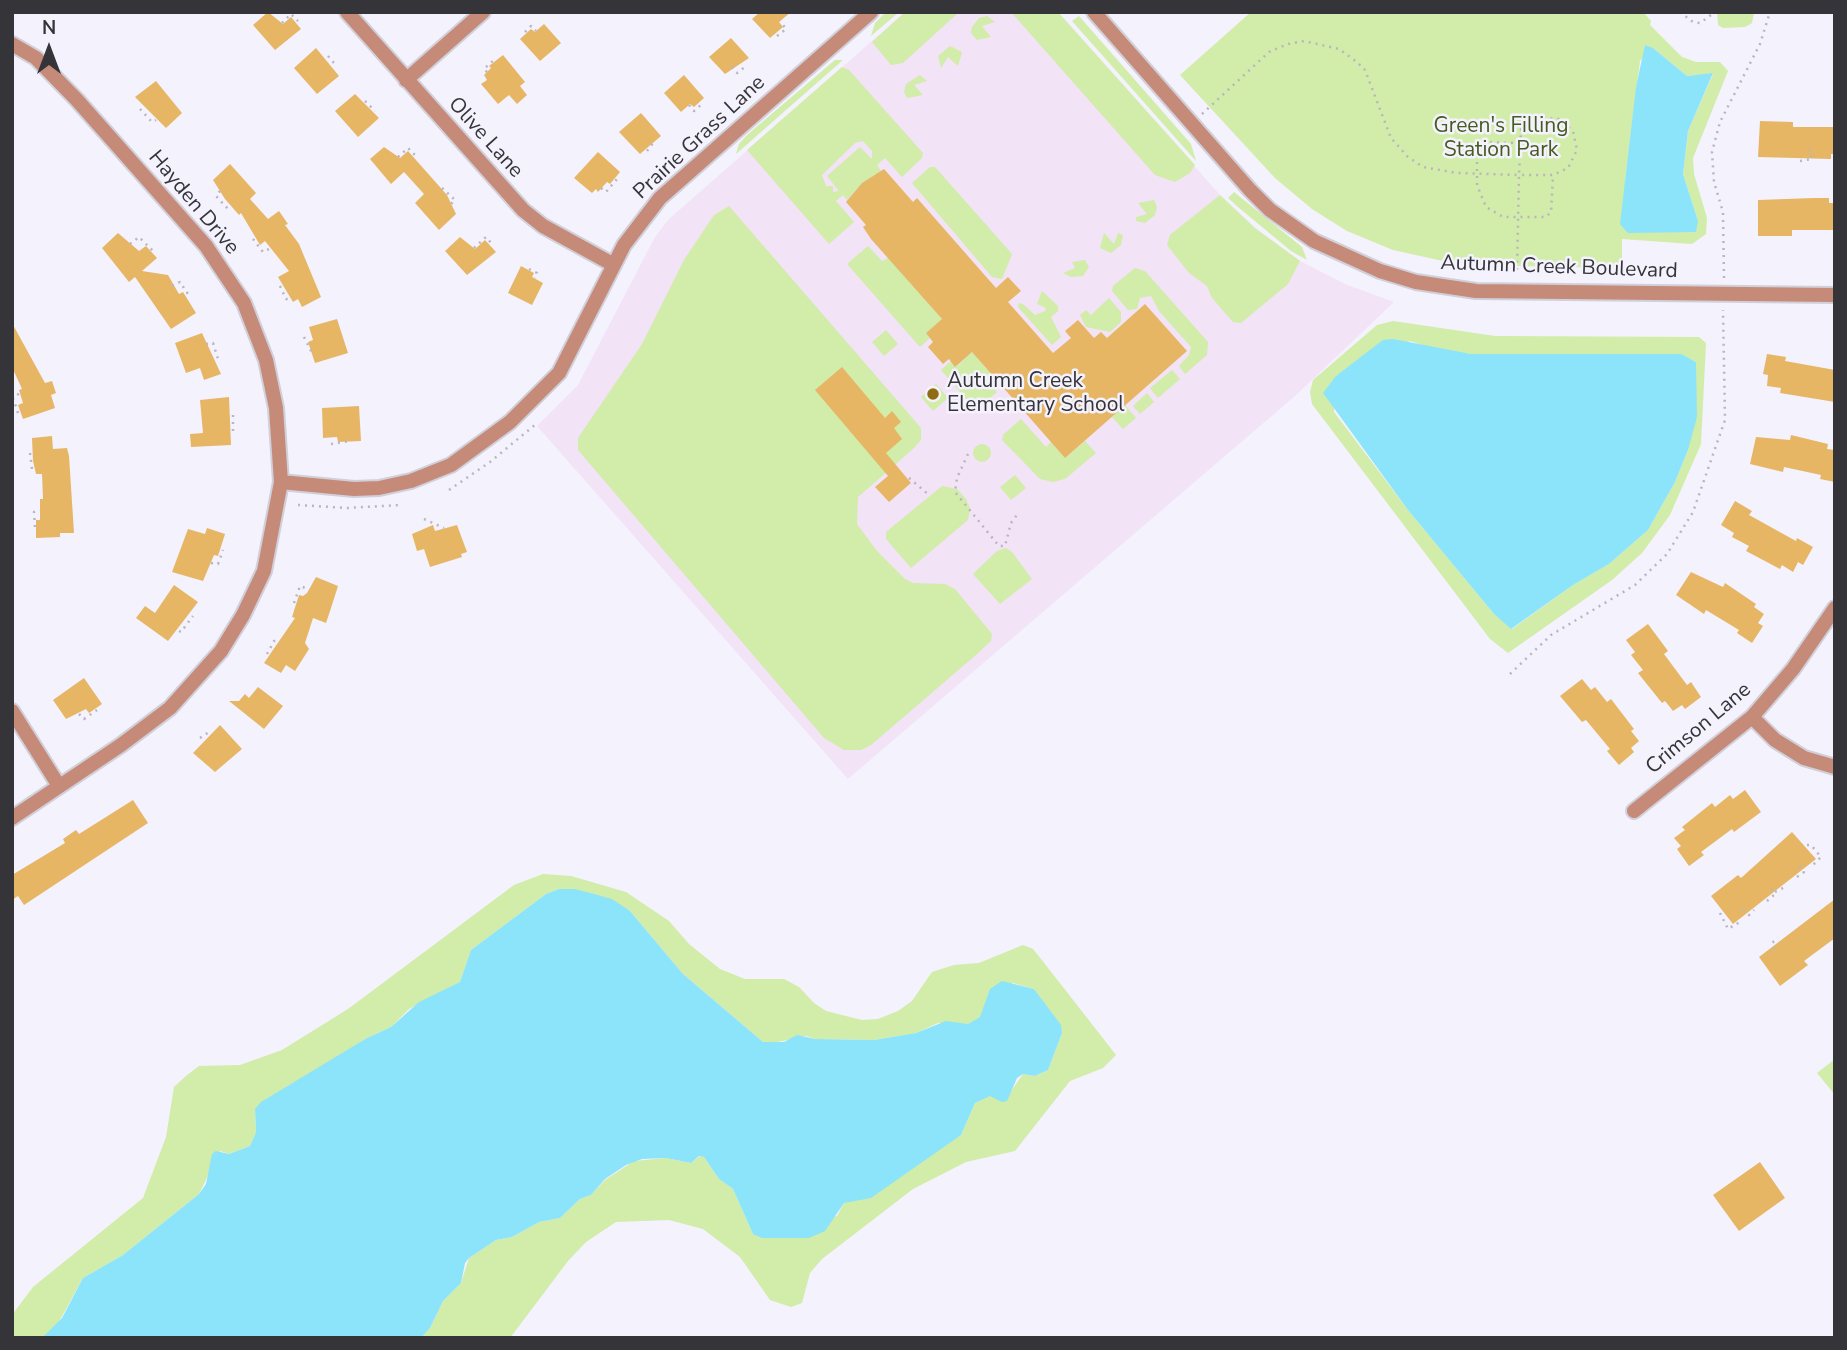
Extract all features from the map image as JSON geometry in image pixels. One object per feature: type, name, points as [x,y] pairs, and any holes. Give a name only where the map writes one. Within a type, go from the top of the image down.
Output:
[{"type":"street","name":"Olive Lane","points":[[347,12],[523,210],[543,226],[614,265]]},
{"type":"street","points":[[406,80],[483,12]]},
{"type":"street","name":"Prairie Grass Lane","points":[[281,482],[332,488],[379,488],[432,474],[466,456],[510,422],[559,373],[624,244],[660,198],[871,12]]},
{"type":"street","name":"Autumn Creek Boulevard","points":[[1094,12],[1256,197],[1314,241],[1359,263],[1416,282],[1476,291],[1835,295]]},
{"type":"street","name":"Hayden Drive","points":[[12,44],[36,58],[85,109],[206,246],[243,303],[267,360],[278,421],[281,482],[264,571],[243,615],[221,651],[177,702],[121,746],[12,818]]},
{"type":"street","name":"Crimson Lane","points":[[1634,811],[1752,718],[1793,669],[1835,608]]},
{"type":"street","points":[[12,711],[59,786]]},
{"type":"street","points":[[1752,718],[1775,740],[1804,758],[1835,767]]},
{"type":"path","points":[[1680,12],[1685,18],[1700,23],[1715,12]]},
{"type":"path","points":[[1724,283],[1723,212],[1714,182],[1712,152],[1720,122],[1760,44],[1770,12]]},
{"type":"path","points":[[282,23],[291,14],[298,21]]},
{"type":"path","points":[[777,36],[786,29],[780,21]]},
{"type":"path","points":[[525,32],[531,26],[536,32]]},
{"type":"path","points":[[1207,109],[1269,52],[1304,41],[1324,44],[1349,54],[1365,70],[1385,128],[1408,157],[1423,167],[1476,174],[1519,175],[1553,175],[1568,168],[1577,150],[1573,131],[1567,125],[1547,116],[1537,117],[1521,130],[1519,175],[1517,270]]},
{"type":"path","points":[[328,56],[334,63],[332,65]]},
{"type":"path","points":[[486,72],[484,69],[495,59]]},
{"type":"path","points":[[732,67],[737,73],[745,67]]},
{"type":"path","points":[[365,101],[375,111]]},
{"type":"path","points":[[689,105],[694,110],[702,104]]},
{"type":"path","points":[[141,109],[152,122],[156,120]]},
{"type":"path","points":[[1520,144],[1477,142],[1476,174],[1480,197],[1494,215],[1518,219],[1543,218],[1549,215],[1553,175]]},
{"type":"path","points":[[648,151],[653,144]]},
{"type":"path","points":[[398,157],[408,148],[415,155]]},
{"type":"path","points":[[1800,161],[1812,159],[1809,149]]},
{"type":"path","points":[[601,188],[606,192],[617,179]]},
{"type":"path","points":[[442,187],[455,201],[451,204]]},
{"type":"path","points":[[220,191],[216,196],[229,210]]},
{"type":"path","points":[[130,244],[141,237],[153,251]]},
{"type":"path","points":[[474,248],[486,237],[492,244]]},
{"type":"path","points":[[253,239],[263,252],[271,248]]},
{"type":"path","points":[[529,269],[537,273],[535,278]]},
{"type":"path","points":[[172,286],[180,282],[190,298]]},
{"type":"path","points":[[280,286],[286,299],[292,299]]},
{"type":"path","points":[[1510,674],[1551,635],[1635,585],[1667,554],[1693,512],[1725,420],[1723,306]]},
{"type":"path","points":[[304,337],[312,354]]},
{"type":"path","points":[[206,344],[213,343],[218,359]]},
{"type":"path","points":[[18,413],[13,398],[20,393]]},
{"type":"path","points":[[233,413],[233,432]]},
{"type":"path","points":[[449,490],[463,483],[536,425]]},
{"type":"path","points":[[331,444],[350,441]]},
{"type":"path","points":[[30,453],[32,470],[36,471]]},
{"type":"path","points":[[968,454],[957,478],[955,492],[999,546],[1005,546],[1011,523],[1019,512]]},
{"type":"path","points":[[909,478],[929,495]]},
{"type":"path","points":[[298,505],[347,508],[400,505]]},
{"type":"path","points":[[35,527],[34,512],[40,511]]},
{"type":"path","points":[[424,519],[444,528]]},
{"type":"path","points":[[211,563],[218,564],[223,550]]},
{"type":"path","points":[[294,603],[300,586],[308,589]]},
{"type":"path","points":[[178,631],[181,632],[192,616]]},
{"type":"path","points":[[267,654],[274,641],[280,641]]},
{"type":"path","points":[[79,714],[84,719],[97,710]]},
{"type":"path","points":[[200,738],[209,732]]},
{"type":"path","points":[[1807,845],[1811,845],[1821,857],[1812,866]]},
{"type":"path","points":[[1797,877],[1804,872],[1799,866]]},
{"type":"path","points":[[1767,901],[1771,888],[1785,887]]},
{"type":"path","points":[[1743,910],[1749,915],[1754,910]]},
{"type":"path","points":[[1720,913],[1728,929],[1740,922]]},
{"type":"path","points":[[1774,948],[1772,943],[1778,938]]},
{"type":"shaded area","name":"Autumn Creek Elementary School","points":[[905,12],[1058,12],[1220,195],[1255,228],[1300,261],[1345,284],[1394,302],[1295,396],[848,779],[537,426],[578,385],[655,237],[669,219]]},
{"type":"green space","points":[[886,12],[899,12],[871,36],[875,23]]},
{"type":"green space","points":[[905,12],[959,12],[903,63],[891,65],[872,42]]},
{"type":"green space","points":[[1011,12],[1058,12],[1195,165],[1190,173],[1175,182],[1155,175]]},
{"type":"green space","name":"Green's Filling Station Park","points":[[1251,12],[1643,12],[1651,21],[1650,25],[1682,57],[1696,62],[1720,62],[1728,71],[1693,158],[1694,174],[1707,218],[1706,234],[1692,244],[1622,239],[1622,268],[1461,265],[1393,250],[1347,231],[1312,209],[1275,178],[1180,75]],"holes":[[[1653,48],[1687,76],[1713,74],[1688,131],[1683,174],[1698,221],[1625,181],[1640,61]]]},
{"type":"green space","points":[[1717,12],[1754,12],[1752,23],[1745,27],[1723,28],[1718,25]]},
{"type":"green space","points":[[987,16],[995,22],[982,26],[991,37],[977,40],[971,33],[972,27],[979,18]]},
{"type":"green space","points":[[1079,16],[1191,144],[1196,161],[1072,21]]},
{"type":"green space","points":[[950,46],[962,52],[958,66],[948,57],[941,68],[938,56]]},
{"type":"green space","points":[[835,60],[843,60],[736,154],[739,144],[747,135]]},
{"type":"green space","points":[[842,67],[849,70],[923,153],[922,158],[902,177],[885,158],[877,165],[881,171],[862,183],[847,200],[843,195],[836,201],[854,222],[829,244],[747,150]],"holes":[[[863,141],[872,151],[872,159],[860,147],[827,176],[839,191],[833,192],[833,186],[826,186],[822,175],[855,143]]]},
{"type":"green space","points":[[920,75],[927,81],[914,85],[923,95],[907,98],[904,92],[906,84]]},
{"type":"green space","points":[[930,167],[935,167],[1012,254],[1002,279],[992,277],[912,183]]},
{"type":"green space","points":[[1234,192],[1302,247],[1307,260],[1291,251],[1228,198]]},
{"type":"green space","points":[[1220,195],[1255,228],[1300,261],[1288,284],[1241,323],[1233,322],[1212,298],[1207,286],[1189,273],[1167,245],[1170,235]]},
{"type":"green space","points":[[1154,200],[1157,207],[1155,215],[1145,223],[1136,221],[1136,217],[1147,214],[1138,203]]},
{"type":"green space","points":[[729,206],[921,428],[921,440],[914,448],[858,497],[857,524],[877,551],[905,579],[913,583],[945,584],[955,589],[992,634],[991,641],[977,654],[871,745],[861,750],[844,750],[824,738],[578,450],[578,438],[642,344],[684,260],[714,215]]},
{"type":"green space","points":[[1104,233],[1114,244],[1118,233],[1123,235],[1121,245],[1111,253],[1100,248]]},
{"type":"green space","points":[[868,246],[882,261],[888,258],[942,319],[926,333],[930,338],[920,347],[847,264]]},
{"type":"green space","points":[[1085,260],[1089,267],[1083,276],[1071,277],[1063,273],[1075,268],[1072,262]]},
{"type":"green space","points":[[1135,268],[1145,271],[1208,342],[1207,355],[1185,374],[1179,366],[1189,355],[1191,347],[1159,311],[1151,296],[1140,298],[1137,309],[1128,310],[1112,291],[1113,286]]},
{"type":"green space","points":[[1042,291],[1058,306],[1058,311],[1051,317],[1061,337],[1052,345],[1018,307],[1019,303],[1023,304],[1035,315],[1045,311],[1046,308],[1037,304]]},
{"type":"green space","points":[[1109,298],[1121,312],[1121,322],[1110,332],[1086,327],[1080,315],[1086,310],[1091,315]]},
{"type":"green space","points":[[1393,321],[1495,336],[1699,337],[1706,343],[1701,444],[1670,515],[1642,553],[1612,580],[1508,653],[1490,639],[1312,404],[1310,392],[1313,380],[1377,325]],"holes":[[[1410,341],[1438,350],[1471,354],[1680,354],[1696,362],[1688,450],[1675,482],[1648,530],[1609,564],[1573,585],[1512,629],[1494,614],[1408,510],[1334,412],[1336,376],[1351,366]]]},
{"type":"green space","points":[[886,330],[898,344],[884,356],[872,342]]},
{"type":"green space","points":[[972,352],[999,383],[994,388],[997,392],[979,408],[974,408],[941,370],[951,361],[956,367]]},
{"type":"green space","points":[[1172,370],[1180,379],[1158,398],[1150,388]]},
{"type":"green space","points":[[936,384],[948,398],[933,411],[921,397]]},
{"type":"green space","points":[[1147,393],[1154,402],[1140,414],[1133,406]]},
{"type":"green space","points":[[1125,405],[1136,418],[1123,429],[1112,417]]},
{"type":"green space","points":[[1021,419],[1046,447],[1051,442],[1065,458],[1085,441],[1096,453],[1065,479],[1053,482],[1040,479],[1002,440],[1003,435]]},
{"type":"green space","points":[[978,444],[986,444],[991,453],[989,460],[978,462],[973,457],[973,449]]},
{"type":"green space","points":[[1015,475],[1026,488],[1011,500],[1000,487]]},
{"type":"green space","points":[[942,486],[957,489],[966,499],[970,508],[968,520],[911,568],[886,539],[886,532]]},
{"type":"green space","points":[[1006,548],[1032,579],[1000,604],[973,574],[997,551]]},
{"type":"green space","points":[[543,874],[571,876],[626,892],[669,921],[689,944],[720,969],[745,979],[784,979],[799,987],[826,1011],[862,1020],[878,1019],[898,1011],[912,1001],[932,972],[954,965],[979,963],[1023,945],[1033,949],[1116,1055],[1103,1068],[1070,1081],[1015,1151],[966,1162],[913,1189],[822,1259],[810,1273],[802,1303],[791,1307],[770,1300],[740,1257],[703,1229],[669,1220],[616,1222],[586,1242],[568,1261],[510,1338],[421,1338],[430,1328],[443,1301],[461,1283],[469,1258],[496,1240],[512,1237],[539,1222],[560,1218],[580,1199],[591,1195],[605,1180],[634,1161],[666,1158],[691,1163],[700,1156],[704,1157],[719,1179],[733,1189],[753,1234],[837,1216],[844,1203],[961,1135],[975,1103],[989,1096],[1009,1094],[1023,1074],[1035,1076],[1048,1070],[1062,1033],[1034,989],[1013,983],[983,1009],[981,1017],[968,1024],[938,1023],[916,1033],[874,1040],[815,1039],[806,1036],[773,1043],[763,1042],[683,974],[630,911],[559,889],[546,894],[471,950],[460,982],[409,1009],[391,1027],[367,1038],[310,1075],[289,1085],[255,1109],[256,1132],[250,1146],[229,1154],[220,1151],[199,1194],[123,1255],[83,1278],[55,1329],[42,1338],[12,1338],[12,1315],[33,1287],[143,1198],[166,1137],[174,1087],[187,1075],[199,1066],[240,1065],[282,1050],[348,1009],[514,885]]},
{"type":"green space","points":[[1835,1059],[1835,1095],[1817,1073]]},
{"type":"water","points":[[1645,45],[1653,48],[1687,76],[1713,73],[1688,131],[1683,174],[1698,221],[1696,232],[1628,233],[1620,224],[1636,87]]},
{"type":"water","points":[[1393,339],[1471,354],[1681,354],[1696,362],[1697,417],[1688,450],[1675,482],[1648,530],[1609,564],[1573,585],[1511,629],[1494,614],[1408,510],[1323,393],[1336,376],[1383,340]]},
{"type":"water","points":[[559,889],[575,889],[612,899],[630,911],[683,974],[763,1042],[784,1042],[797,1035],[815,1039],[874,1040],[916,1033],[946,1021],[968,1024],[980,1017],[990,989],[1002,981],[1034,989],[1061,1025],[1062,1033],[1048,1070],[1035,1076],[1023,1074],[1017,1078],[1007,1101],[1002,1102],[990,1096],[975,1103],[961,1135],[871,1198],[844,1203],[825,1231],[809,1238],[762,1238],[753,1234],[733,1189],[719,1179],[704,1157],[699,1156],[691,1163],[666,1158],[642,1159],[626,1165],[605,1179],[591,1195],[580,1199],[560,1218],[539,1222],[512,1237],[496,1240],[469,1258],[465,1263],[461,1283],[443,1301],[430,1328],[421,1338],[42,1338],[62,1318],[83,1278],[123,1255],[199,1194],[206,1184],[212,1154],[216,1151],[229,1154],[250,1146],[256,1132],[255,1109],[261,1102],[367,1038],[391,1027],[419,1002],[460,982],[471,950],[546,894]]},
{"type":"building","points":[[268,12],[283,24],[291,17],[301,29],[275,50],[253,25]]},
{"type":"building","points":[[760,12],[791,12],[779,22],[783,27],[770,38],[752,19]]},
{"type":"building","points":[[544,24],[561,43],[540,61],[520,39],[531,29],[535,32]]},
{"type":"building","points":[[731,38],[749,58],[725,74],[709,57]]},
{"type":"building","points":[[316,48],[339,76],[317,94],[294,68]]},
{"type":"building","points":[[503,55],[525,82],[520,86],[527,95],[517,104],[509,95],[498,104],[481,84],[487,80],[484,75],[491,68],[489,66]]},
{"type":"building","points":[[684,75],[704,98],[694,107],[690,104],[681,112],[664,93]]},
{"type":"building","points":[[156,81],[182,113],[166,128],[135,97]]},
{"type":"building","points":[[355,94],[379,118],[358,137],[335,111]]},
{"type":"building","points":[[641,113],[661,136],[640,154],[619,132]]},
{"type":"building","points":[[1760,121],[1793,122],[1793,127],[1835,127],[1835,154],[1831,154],[1831,159],[1758,157]]},
{"type":"building","points":[[384,147],[400,158],[408,151],[447,195],[456,214],[439,230],[415,203],[424,194],[404,172],[391,184],[370,159]]},
{"type":"building","points":[[598,152],[620,172],[610,184],[607,182],[598,192],[596,189],[592,193],[574,178]]},
{"type":"building","points":[[230,164],[256,193],[250,199],[268,219],[279,211],[288,224],[285,225],[299,244],[321,297],[302,307],[298,299],[293,302],[278,277],[289,271],[265,241],[260,245],[241,213],[239,215],[225,199],[213,180]]},
{"type":"building","points":[[884,169],[913,202],[917,198],[996,288],[1008,277],[1021,291],[1008,302],[1053,353],[1071,338],[1065,331],[1078,320],[1094,338],[1101,332],[1107,338],[1145,304],[1187,351],[1065,458],[972,352],[955,367],[949,359],[943,364],[928,347],[933,342],[926,333],[942,319],[871,239],[863,227],[866,225],[846,202],[862,183]]},
{"type":"building","points":[[1829,198],[1829,203],[1835,203],[1835,230],[1792,230],[1792,236],[1758,236],[1758,200]]},
{"type":"building","points":[[118,233],[139,251],[146,246],[157,258],[142,271],[168,275],[179,294],[183,292],[196,313],[171,329],[135,277],[129,282],[102,248]]},
{"type":"building","points":[[460,237],[475,249],[485,240],[496,252],[467,275],[445,251]]},
{"type":"building","points":[[521,266],[534,273],[532,277],[543,283],[532,305],[508,293]]},
{"type":"building","points":[[337,319],[348,353],[315,363],[308,342],[313,340],[309,327]]},
{"type":"building","points":[[12,323],[45,383],[52,381],[56,393],[51,395],[55,408],[23,419],[18,405],[23,403],[19,390],[22,389],[12,367]]},
{"type":"building","points":[[202,333],[221,374],[204,380],[200,368],[186,373],[175,343]]},
{"type":"building","points":[[1767,354],[1786,357],[1785,361],[1835,370],[1835,402],[1780,393],[1781,388],[1767,386],[1768,375],[1763,374]]},
{"type":"building","points":[[842,367],[885,418],[892,411],[901,422],[894,428],[902,439],[886,453],[911,483],[889,502],[875,487],[888,476],[815,390]]},
{"type":"building","points":[[229,397],[231,445],[191,447],[190,434],[203,433],[200,400]]},
{"type":"building","points":[[359,406],[361,441],[338,442],[337,437],[323,438],[322,408]]},
{"type":"building","points":[[1791,435],[1828,444],[1827,449],[1835,450],[1835,482],[1820,479],[1821,475],[1784,467],[1783,472],[1750,464],[1756,437],[1790,440]]},
{"type":"building","points":[[52,436],[53,449],[67,448],[69,456],[74,533],[60,533],[60,537],[36,538],[36,520],[40,520],[40,499],[43,499],[42,474],[36,474],[32,438]]},
{"type":"building","points":[[1735,501],[1752,511],[1749,515],[1796,541],[1797,538],[1813,547],[1803,565],[1798,562],[1793,572],[1782,565],[1780,569],[1746,551],[1749,546],[1732,537],[1734,533],[1721,525]]},
{"type":"building","points":[[433,525],[435,531],[457,525],[467,552],[461,554],[462,557],[430,567],[424,549],[417,551],[412,534]]},
{"type":"building","points":[[207,528],[225,534],[218,556],[214,555],[203,581],[172,572],[188,529],[205,534]]},
{"type":"building","points":[[1691,572],[1723,587],[1725,583],[1756,604],[1754,607],[1764,614],[1758,623],[1763,626],[1752,643],[1737,633],[1739,630],[1706,610],[1704,614],[1676,595]]},
{"type":"building","points":[[316,577],[338,586],[326,623],[313,618],[305,643],[309,649],[295,671],[286,665],[281,673],[264,663],[295,618],[292,617],[299,595],[307,593]]},
{"type":"building","points":[[174,585],[198,602],[168,641],[136,618],[145,606],[155,613]]},
{"type":"building","points":[[1648,624],[1668,651],[1664,654],[1687,685],[1691,682],[1701,697],[1685,709],[1682,705],[1673,711],[1665,701],[1662,703],[1638,673],[1643,670],[1631,655],[1635,652],[1626,640]]},
{"type":"building","points":[[84,678],[102,704],[89,713],[86,709],[66,719],[53,700]]},
{"type":"building","points":[[1582,679],[1591,690],[1595,687],[1607,702],[1611,699],[1634,729],[1631,731],[1639,741],[1631,748],[1634,752],[1619,765],[1607,751],[1610,749],[1586,720],[1582,722],[1560,696]]},
{"type":"building","points":[[258,687],[283,706],[264,729],[229,701],[239,701],[245,694],[249,698]]},
{"type":"building","points":[[220,725],[242,749],[215,772],[193,753]]},
{"type":"building","points":[[1745,790],[1761,812],[1701,852],[1704,855],[1689,866],[1677,849],[1681,846],[1674,838],[1685,830],[1682,827],[1712,803],[1715,807],[1730,795],[1733,799]]},
{"type":"building","points":[[133,800],[148,823],[24,905],[18,896],[12,900],[12,875],[65,843],[63,839],[76,830],[79,834]]},
{"type":"building","points":[[1792,832],[1816,859],[1733,924],[1711,896],[1738,875],[1741,878]]},
{"type":"building","points":[[1835,899],[1835,938],[1804,961],[1808,965],[1780,986],[1759,957]]},
{"type":"building","points":[[1760,1162],[1785,1198],[1739,1231],[1713,1195]]},
{"type":"place","name":"Autumn Creek Elementary School","points":[[933,394]]}]
